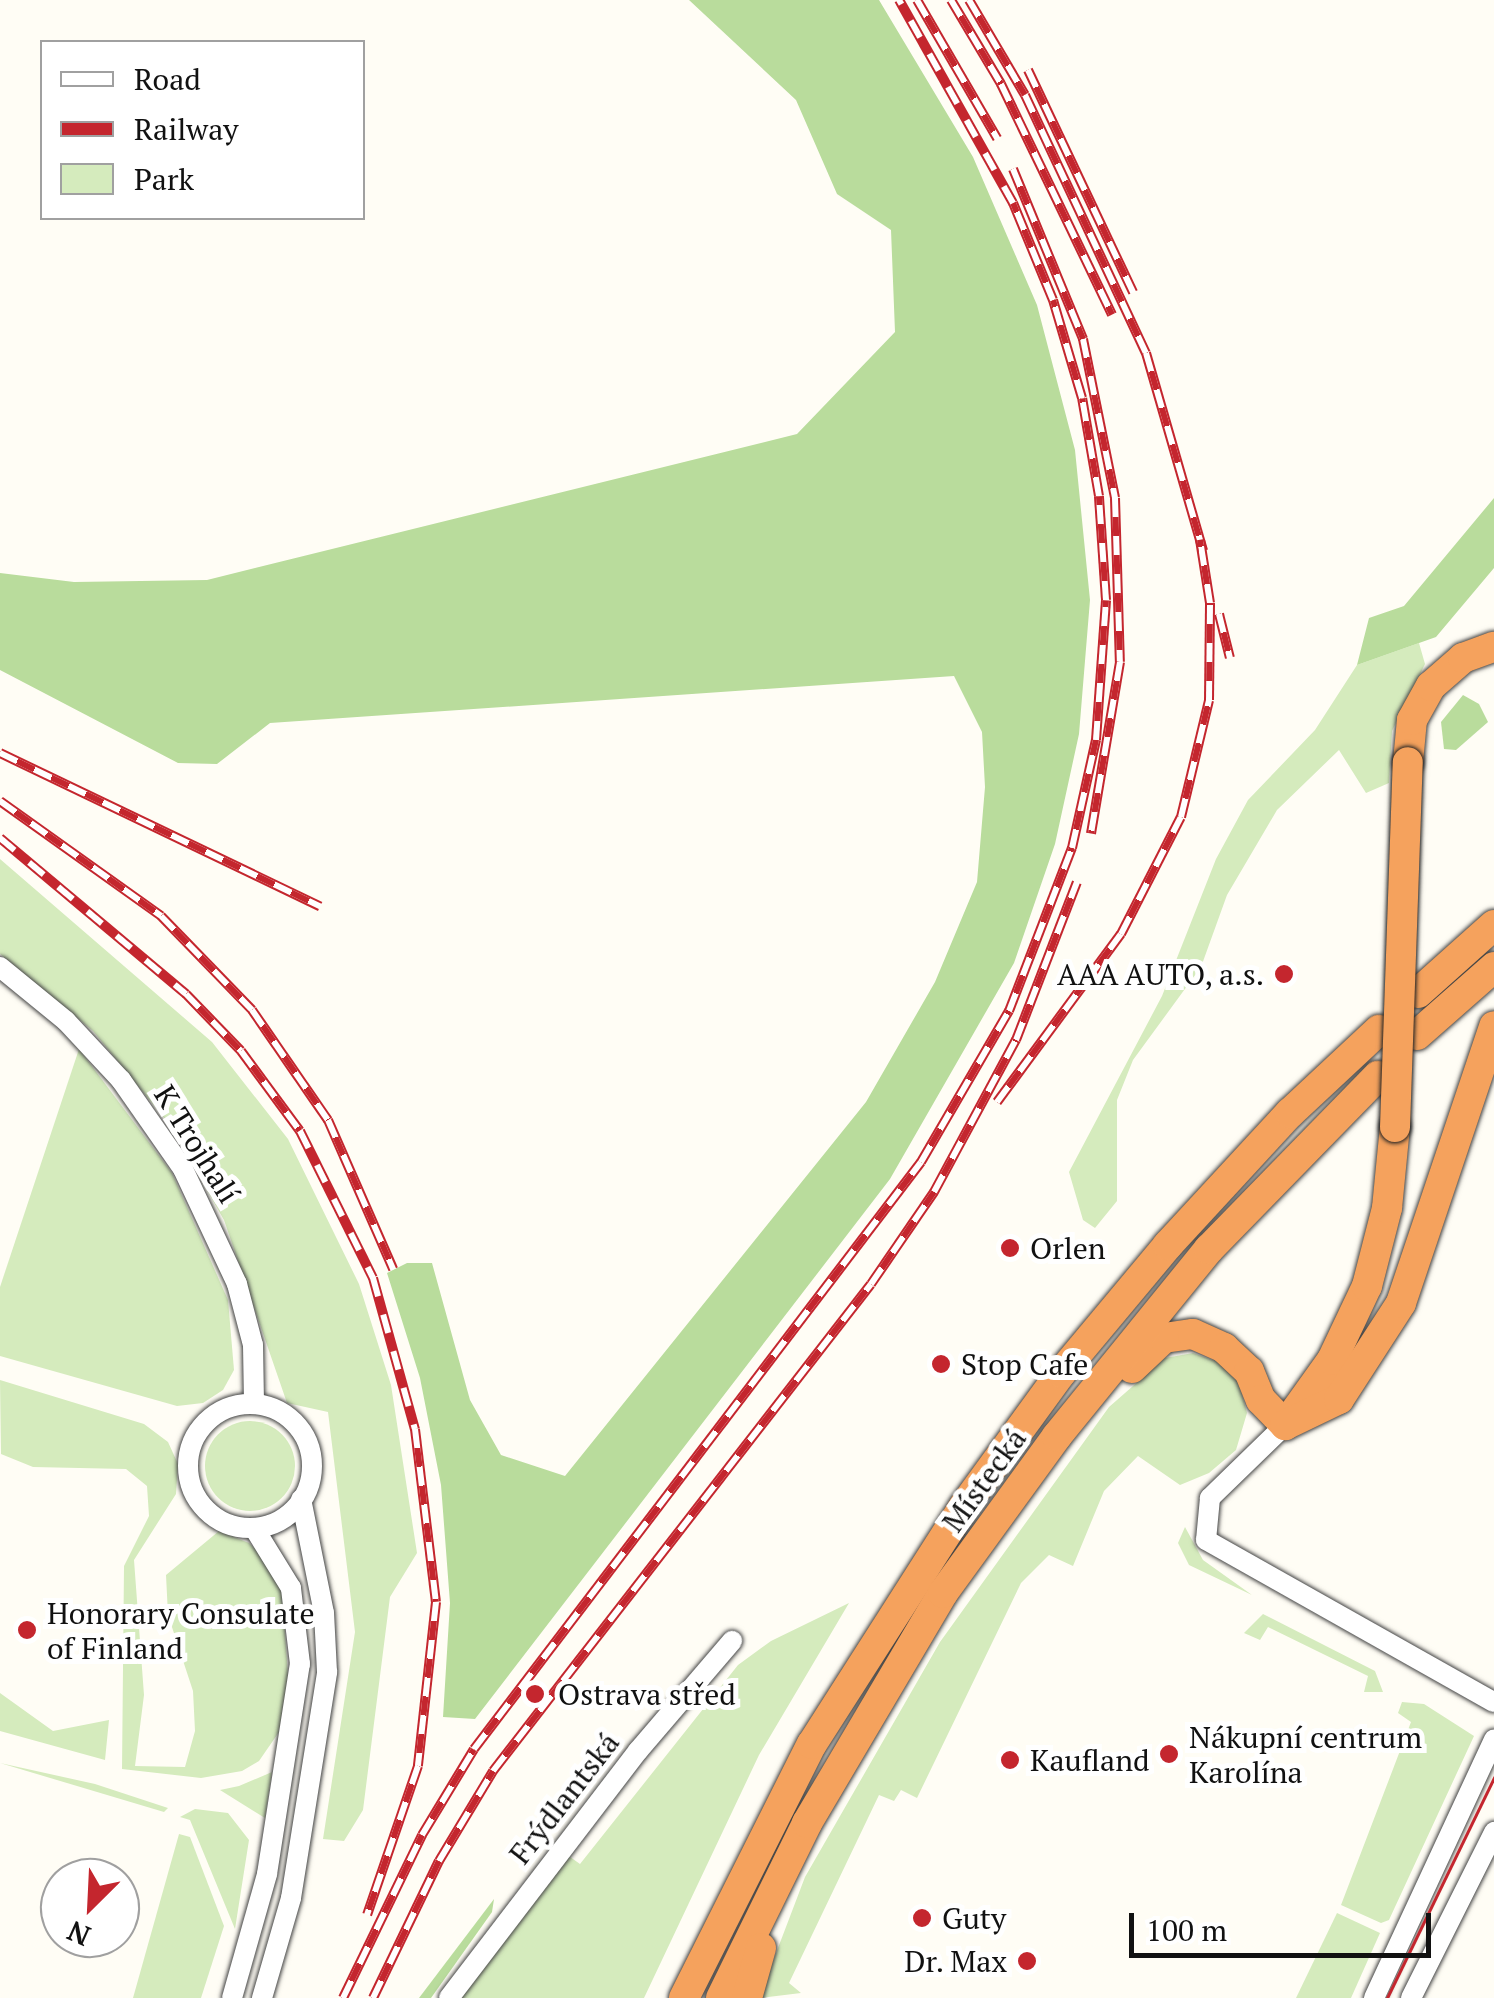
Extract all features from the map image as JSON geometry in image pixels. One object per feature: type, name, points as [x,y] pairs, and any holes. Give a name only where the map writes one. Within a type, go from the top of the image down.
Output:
[{"type":"highway","points":[[1285,1425],[1332,1360],[1367,1286],[1387,1208],[1395,1128],[1412,720],[1431,686],[1463,658],[1494,647]]},
{"type":"highway","points":[[1418,994],[1494,925]]},
{"type":"highway","points":[[1417,1035],[1494,966]]},
{"type":"highway","points":[[1285,1425],[1338,1398],[1401,1303],[1494,1026]]},
{"type":"highway","name":"Místecká","points":[[684,1998],[710,1938],[860,1662],[1028,1418],[1168,1244],[1290,1112],[1379,1030]]},
{"type":"highway","name":"Místecká","points":[[721,1998],[807,1823],[943,1592],[1056,1436],[1209,1249],[1378,1076]]},
{"type":"highway","points":[[1056,1436],[1164,1338],[1193,1334],[1224,1348],[1249,1371],[1261,1400],[1285,1425]]},
{"type":"highway","points":[[747,1998],[762,1945],[800,1860],[807,1823]]},
{"type":"highway","points":[[674,1998],[710,1938]]},
{"type":"street","name":"K Trojhalí","points":[[0,967],[109,1067],[183,1169],[237,1284],[253,1345],[254,1401]]},
{"type":"street","points":[[262,1998],[290,1898],[327,1672],[324,1613],[301,1499],[308,1461],[299,1432],[276,1408],[254,1401],[232,1403],[205,1421],[192,1471],[214,1517],[256,1531],[278,1524],[301,1499]]},
{"type":"street","points":[[1285,1425],[1210,1498],[1206,1540],[1494,1702]]},
{"type":"street","points":[[232,1998],[267,1874],[300,1664],[291,1588],[256,1531]]},
{"type":"street","name":"Frýdlantská","points":[[449,1998],[646,1742],[732,1641]]},
{"type":"street","points":[[1374,1998],[1494,1740]]},
{"type":"street","points":[[1411,1998],[1494,1832]]},
{"type":"green space","points":[[689,0],[879,0],[973,157],[1037,305],[1075,450],[1090,600],[1079,734],[1055,844],[1014,963],[890,1179],[475,1719],[443,1717],[450,1603],[441,1485],[420,1378],[387,1273],[407,1263],[432,1263],[470,1400],[501,1455],[565,1476],[866,1102],[935,982],[977,882],[985,787],[982,732],[954,676],[270,723],[217,764],[178,763],[0,670],[0,573],[74,582],[207,580],[797,434],[895,332],[891,230],[837,194],[796,100]]},
{"type":"green space","points":[[1494,498],[1494,568],[1436,637],[1357,665],[1369,618],[1404,606]]},
{"type":"green space","points":[[1419,643],[1425,664],[1392,731],[1389,783],[1366,793],[1339,750],[1277,810],[1227,895],[1201,967],[1133,1060],[1117,1100],[1117,1201],[1095,1228],[1083,1220],[1069,1172],[1162,996],[1216,859],[1248,800],[1315,730],[1357,665]]},
{"type":"green space","points":[[1463,695],[1479,704],[1488,722],[1456,750],[1444,749],[1441,722]]},
{"type":"green space","points":[[0,859],[212,1042],[288,1139],[359,1284],[391,1385],[417,1553],[390,1597],[363,1810],[344,1841],[323,1839],[355,1632],[328,1412],[287,1403],[224,1220],[169,1124],[93,1031],[0,954]]},
{"type":"green space","points":[[79,1049],[172,1173],[228,1300],[234,1370],[223,1390],[203,1403],[177,1406],[0,1356],[0,1287]]},
{"type":"green space","points":[[1193,1353],[1218,1362],[1239,1383],[1247,1413],[1236,1450],[1209,1473],[1180,1485],[1138,1456],[1104,1491],[1073,1566],[1049,1555],[1021,1583],[917,1798],[901,1790],[894,1801],[879,1795],[789,1983],[801,1993],[759,1998],[805,1877],[940,1642],[1109,1407],[1165,1358]]},
{"type":"green space","points":[[0,1380],[144,1424],[168,1442],[178,1464],[176,1494],[134,1560],[144,1695],[135,1766],[185,1767],[195,1731],[193,1691],[168,1615],[166,1575],[219,1531],[249,1543],[269,1562],[282,1590],[288,1675],[279,1732],[259,1761],[242,1771],[201,1778],[122,1769],[124,1566],[149,1516],[147,1486],[126,1469],[33,1467],[1,1454]]},
{"type":"green space","points":[[250,1421],[282,1434],[295,1466],[282,1498],[250,1511],[218,1498],[205,1466],[218,1434]]},
{"type":"green space","points":[[1185,1527],[1203,1560],[1252,1595],[1189,1565],[1178,1543]]},
{"type":"green space","points":[[849,1603],[759,1755],[644,1998],[459,1998],[566,1854],[580,1864],[738,1665],[771,1641]]},
{"type":"green space","points":[[1263,1614],[1375,1671],[1383,1692],[1364,1692],[1368,1676],[1268,1627],[1260,1640],[1244,1633]]},
{"type":"green space","points":[[0,1693],[53,1731],[109,1720],[105,1760],[0,1731]]},
{"type":"green space","points":[[1402,1702],[1424,1704],[1474,1736],[1389,1920],[1381,1923],[1341,1905],[1411,1722],[1398,1713]]},
{"type":"green space","points":[[0,1763],[95,1784],[168,1808],[164,1812]]},
{"type":"green space","points":[[272,1772],[265,1818],[220,1790],[239,1786]]},
{"type":"green space","points":[[195,1809],[228,1813],[249,1840],[235,1929],[190,1820],[180,1817]]},
{"type":"green space","points":[[179,1834],[190,1837],[224,1926],[201,1998],[133,1998]]},
{"type":"green space","points":[[494,1899],[492,1912],[431,1998],[419,1998]]},
{"type":"green space","points":[[1337,1913],[1380,1933],[1351,1998],[1296,1998]]},
{"type":"tram line","points":[[1387,1998],[1494,1778]]},
{"type":"railway","points":[[343,1998],[422,1835],[474,1749],[921,1162],[1009,1011],[1072,848],[1096,740],[1106,600],[1099,496],[1082,398],[1053,300],[1013,203],[899,0]]},
{"type":"railway","points":[[917,0],[997,138]]},
{"type":"railway","points":[[951,0],[1001,84],[1112,315]]},
{"type":"railway","points":[[969,0],[1025,95],[1146,353],[1203,551]]},
{"type":"railway","points":[[1028,70],[1133,292]]},
{"type":"railway","points":[[1013,169],[1083,339],[1115,498],[1120,662],[1091,834]]},
{"type":"railway","points":[[997,1102],[1121,934],[1181,817],[1209,700],[1210,603],[1200,540]]},
{"type":"railway","points":[[1219,614],[1230,658]]},
{"type":"railway","points":[[0,753],[320,906]]},
{"type":"railway","points":[[0,801],[161,916],[252,1010],[328,1120],[393,1269]]},
{"type":"railway","points":[[0,838],[186,994],[241,1051],[300,1131],[373,1278],[415,1429],[436,1602],[418,1766],[367,1915]]},
{"type":"railway","points":[[373,1998],[439,1861],[493,1771],[871,1284],[934,1192],[1016,1040],[1077,882]]},
{"type":"place","name":"AAA AUTO, a.s.","points":[[1284,974]]},
{"type":"place","name":"Orlen","points":[[1010,1248]]},
{"type":"place","name":"Stop Cafe","points":[[941,1364]]},
{"type":"place","name":"Honorary Consulate of Finland","points":[[27,1630]]},
{"type":"place","name":"Ostrava střed","points":[[535,1694]]},
{"type":"place","name":"Nákupní centrum Karolína","points":[[1169,1754]]},
{"type":"place","name":"Kaufland","points":[[1010,1760]]},
{"type":"place","name":"Guty","points":[[922,1918]]},
{"type":"place","name":"Dr. Max","points":[[1027,1961]]}]
